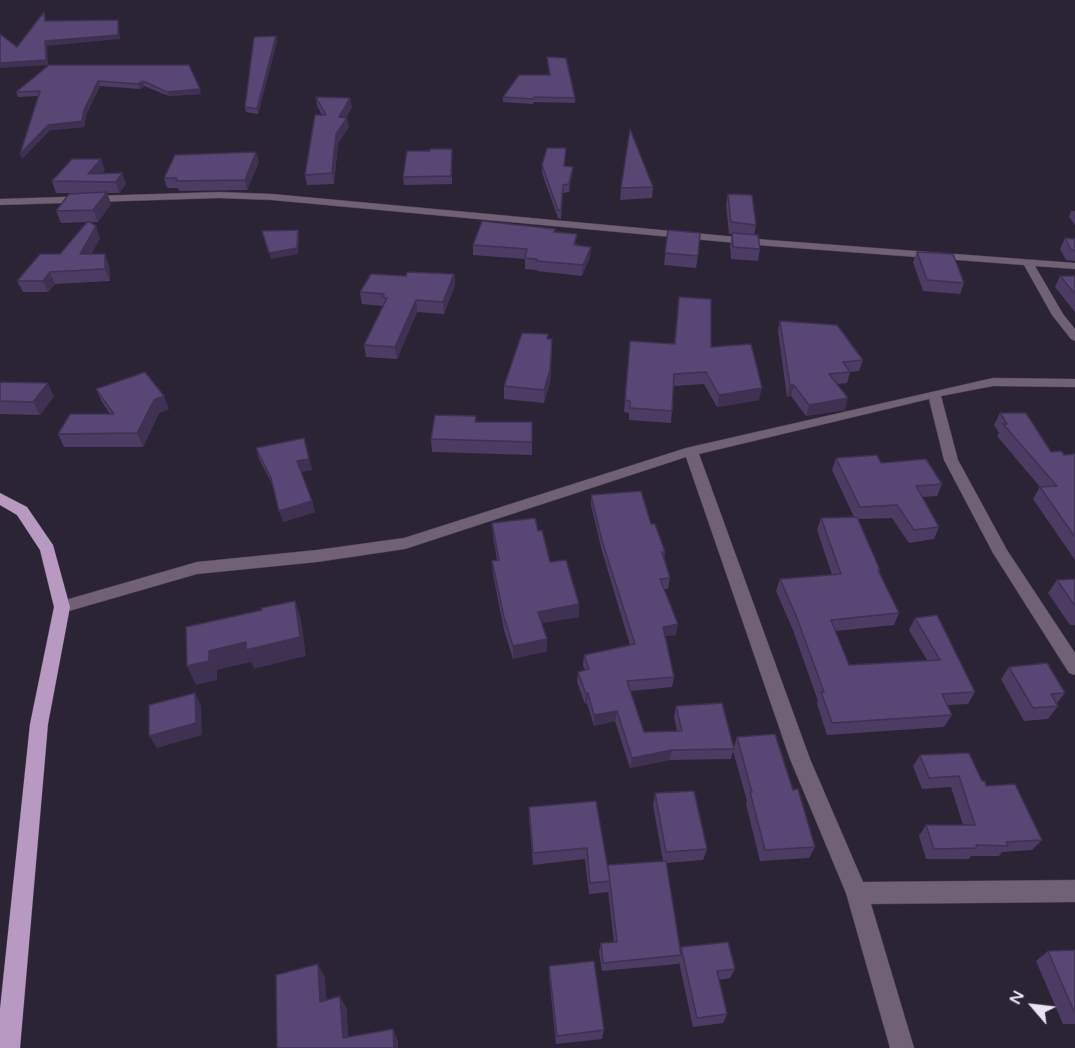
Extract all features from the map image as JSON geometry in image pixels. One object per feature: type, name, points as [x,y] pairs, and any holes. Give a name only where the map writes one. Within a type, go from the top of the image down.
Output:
[{"type":"main road","points":[[0,498],[22,511],[48,549],[62,607],[39,724],[8,1048]]},
{"type":"street","points":[[0,202],[219,195],[272,197],[769,243],[1075,266]]},
{"type":"street","points":[[1027,262],[1058,315],[1075,337]]},
{"type":"street","points":[[62,607],[197,568],[317,556],[405,543],[691,451],[934,394],[993,382],[1075,383]]},
{"type":"street","points":[[934,394],[951,460],[1001,553],[1075,668]]},
{"type":"street","points":[[691,451],[800,759],[857,893],[902,1048]]},
{"type":"street","points":[[857,893],[1075,891]]},
{"type":"building","points":[[44,12],[45,21],[118,20],[118,35],[45,41],[46,60],[0,63],[0,34],[17,47]]},
{"type":"building","points":[[276,36],[257,109],[245,107],[254,37]]},
{"type":"building","points":[[547,57],[566,58],[575,98],[503,97],[519,75],[550,75]]},
{"type":"building","points":[[49,65],[189,65],[200,89],[167,92],[143,81],[138,84],[98,81],[84,110],[82,121],[48,125],[20,154],[40,91],[16,92]]},
{"type":"building","points":[[316,97],[350,98],[339,117],[347,118],[336,134],[332,173],[305,175],[315,115],[326,115]]},
{"type":"building","points":[[630,129],[653,187],[621,188]]},
{"type":"building","points":[[547,148],[566,148],[564,166],[573,167],[569,184],[563,185],[561,210],[558,210],[542,165]]},
{"type":"building","points":[[430,149],[452,149],[451,176],[403,177],[407,151],[430,151]]},
{"type":"building","points":[[256,152],[245,180],[176,181],[177,178],[164,178],[175,155]]},
{"type":"building","points":[[72,159],[101,159],[88,174],[122,173],[116,182],[52,181]]},
{"type":"building","points":[[107,192],[93,210],[56,211],[69,194]]},
{"type":"building","points":[[728,194],[752,195],[756,225],[731,222]]},
{"type":"building","points":[[88,221],[96,226],[80,254],[105,254],[105,269],[50,272],[43,281],[17,281],[40,254],[60,254]]},
{"type":"building","points":[[482,221],[555,229],[554,232],[577,234],[574,245],[591,247],[583,265],[537,261],[537,259],[525,258],[527,249],[473,245]]},
{"type":"building","points":[[298,230],[297,248],[269,253],[262,231]]},
{"type":"building","points":[[668,230],[700,233],[698,256],[665,253]]},
{"type":"building","points":[[732,233],[758,235],[760,249],[733,247]]},
{"type":"building","points":[[1065,238],[1075,239],[1075,250],[1071,250]]},
{"type":"building","points":[[917,252],[953,254],[964,283],[927,280]]},
{"type":"building","points":[[407,272],[454,274],[443,302],[416,300],[395,347],[364,345],[387,298],[383,297],[384,294],[360,292],[371,274],[406,276]]},
{"type":"building","points":[[1060,276],[1075,276],[1075,294]]},
{"type":"building","points":[[679,297],[711,299],[711,347],[751,344],[762,388],[719,395],[706,372],[674,374],[672,411],[630,408],[630,401],[625,400],[630,341],[675,344]]},
{"type":"building","points":[[780,321],[837,325],[863,360],[843,362],[850,372],[829,374],[848,398],[809,405],[794,385],[790,385]]},
{"type":"building","points":[[522,333],[548,334],[547,339],[552,339],[550,370],[544,390],[504,386]]},
{"type":"building","points":[[145,372],[164,396],[154,400],[137,433],[58,434],[70,414],[114,414],[96,389]]},
{"type":"building","points":[[1,382],[48,383],[33,402],[0,401]]},
{"type":"building","points":[[1000,413],[1026,413],[1051,452],[1061,451],[1064,455],[1075,454],[1075,537],[1040,487],[1057,486],[1003,424],[1007,424]]},
{"type":"building","points":[[435,415],[476,416],[475,422],[532,422],[532,442],[431,439]]},
{"type":"building","points":[[304,438],[309,459],[297,461],[312,501],[279,511],[271,478],[256,448]]},
{"type":"building","points":[[877,455],[881,463],[926,459],[942,484],[916,486],[939,527],[914,530],[897,505],[860,507],[836,458]]},
{"type":"building","points":[[641,491],[651,524],[655,524],[665,552],[662,552],[670,578],[660,579],[678,624],[663,627],[674,677],[627,681],[644,732],[682,731],[676,706],[722,703],[734,749],[672,750],[632,758],[617,711],[594,715],[588,693],[586,694],[578,672],[589,669],[584,655],[635,644],[602,541],[591,495]]},
{"type":"building","points":[[857,517],[880,570],[878,570],[899,613],[831,620],[849,665],[940,660],[915,618],[937,615],[975,692],[942,694],[952,715],[832,723],[821,692],[824,692],[780,579],[841,574],[821,518]]},
{"type":"building","points":[[535,518],[538,531],[542,530],[550,562],[566,560],[579,604],[538,612],[547,639],[513,646],[492,561],[499,560],[492,523]]},
{"type":"building","points":[[1075,579],[1075,606],[1057,580]]},
{"type":"building","points":[[295,601],[300,637],[246,650],[246,642],[209,651],[209,661],[187,666],[186,627]]},
{"type":"building","points":[[1047,663],[1065,693],[1051,694],[1058,706],[1033,708],[1009,667]]},
{"type":"building","points":[[195,693],[196,723],[149,736],[149,705]]},
{"type":"building","points":[[775,734],[793,790],[798,789],[815,847],[765,850],[737,737]]},
{"type":"building","points":[[969,753],[986,786],[1015,784],[1042,840],[1006,842],[1008,846],[976,845],[977,848],[934,849],[926,825],[975,825],[959,776],[929,778],[920,755]]},
{"type":"building","points":[[694,791],[707,849],[666,852],[655,793]]},
{"type":"building","points":[[596,801],[610,881],[590,883],[587,848],[533,853],[529,807]]},
{"type":"building","points":[[666,861],[681,955],[603,963],[601,943],[617,942],[608,865]]},
{"type":"building","points":[[728,942],[735,969],[717,971],[727,1014],[697,1018],[681,947]]},
{"type":"building","points":[[1074,950],[1075,952],[1075,1014],[1048,951]]},
{"type":"building","points":[[594,961],[604,1030],[557,1036],[549,966]]},
{"type":"building","points":[[318,964],[320,1002],[340,996],[343,1038],[393,1029],[394,1048],[277,1048],[276,975]]}]
